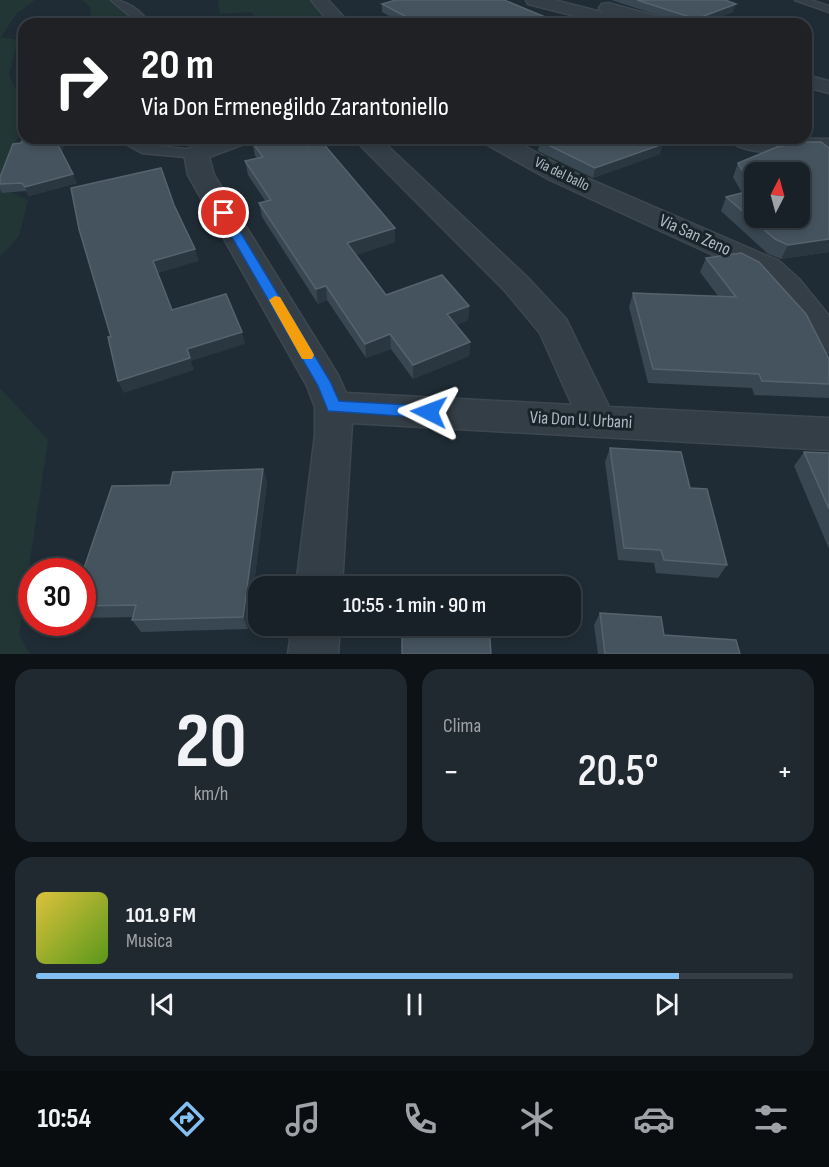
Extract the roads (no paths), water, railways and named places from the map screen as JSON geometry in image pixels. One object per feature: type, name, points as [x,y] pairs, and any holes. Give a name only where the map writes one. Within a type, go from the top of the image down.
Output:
[{"type":"street","points":[[319,0],[336,18]]},
{"type":"street","points":[[534,0],[604,18]]},
{"type":"street","points":[[575,0],[642,18]]},
{"type":"street","points":[[812,83],[829,87]]},
{"type":"street","points":[[223,144],[196,154],[201,175],[325,385],[333,407],[334,435],[320,576]]},
{"type":"street","points":[[370,144],[517,285],[554,327],[586,393],[596,421]]},
{"type":"street","name":"Via del ballo","points":[[503,144],[559,175],[633,207]]},
{"type":"street","points":[[753,144],[829,146]]},
{"type":"street","name":"Via San Zeno","points":[[633,207],[768,268],[788,286],[829,340]]},
{"type":"street","name":"Via Don U. Urbani","points":[[333,407],[829,434]]},
{"type":"street","points":[[313,654],[315,636]]},
{"type":"lane","points":[[116,0],[141,18]]},
{"type":"lane","points":[[800,0],[829,9]]},
{"type":"lane","points":[[132,144],[142,149],[196,154]]}]
